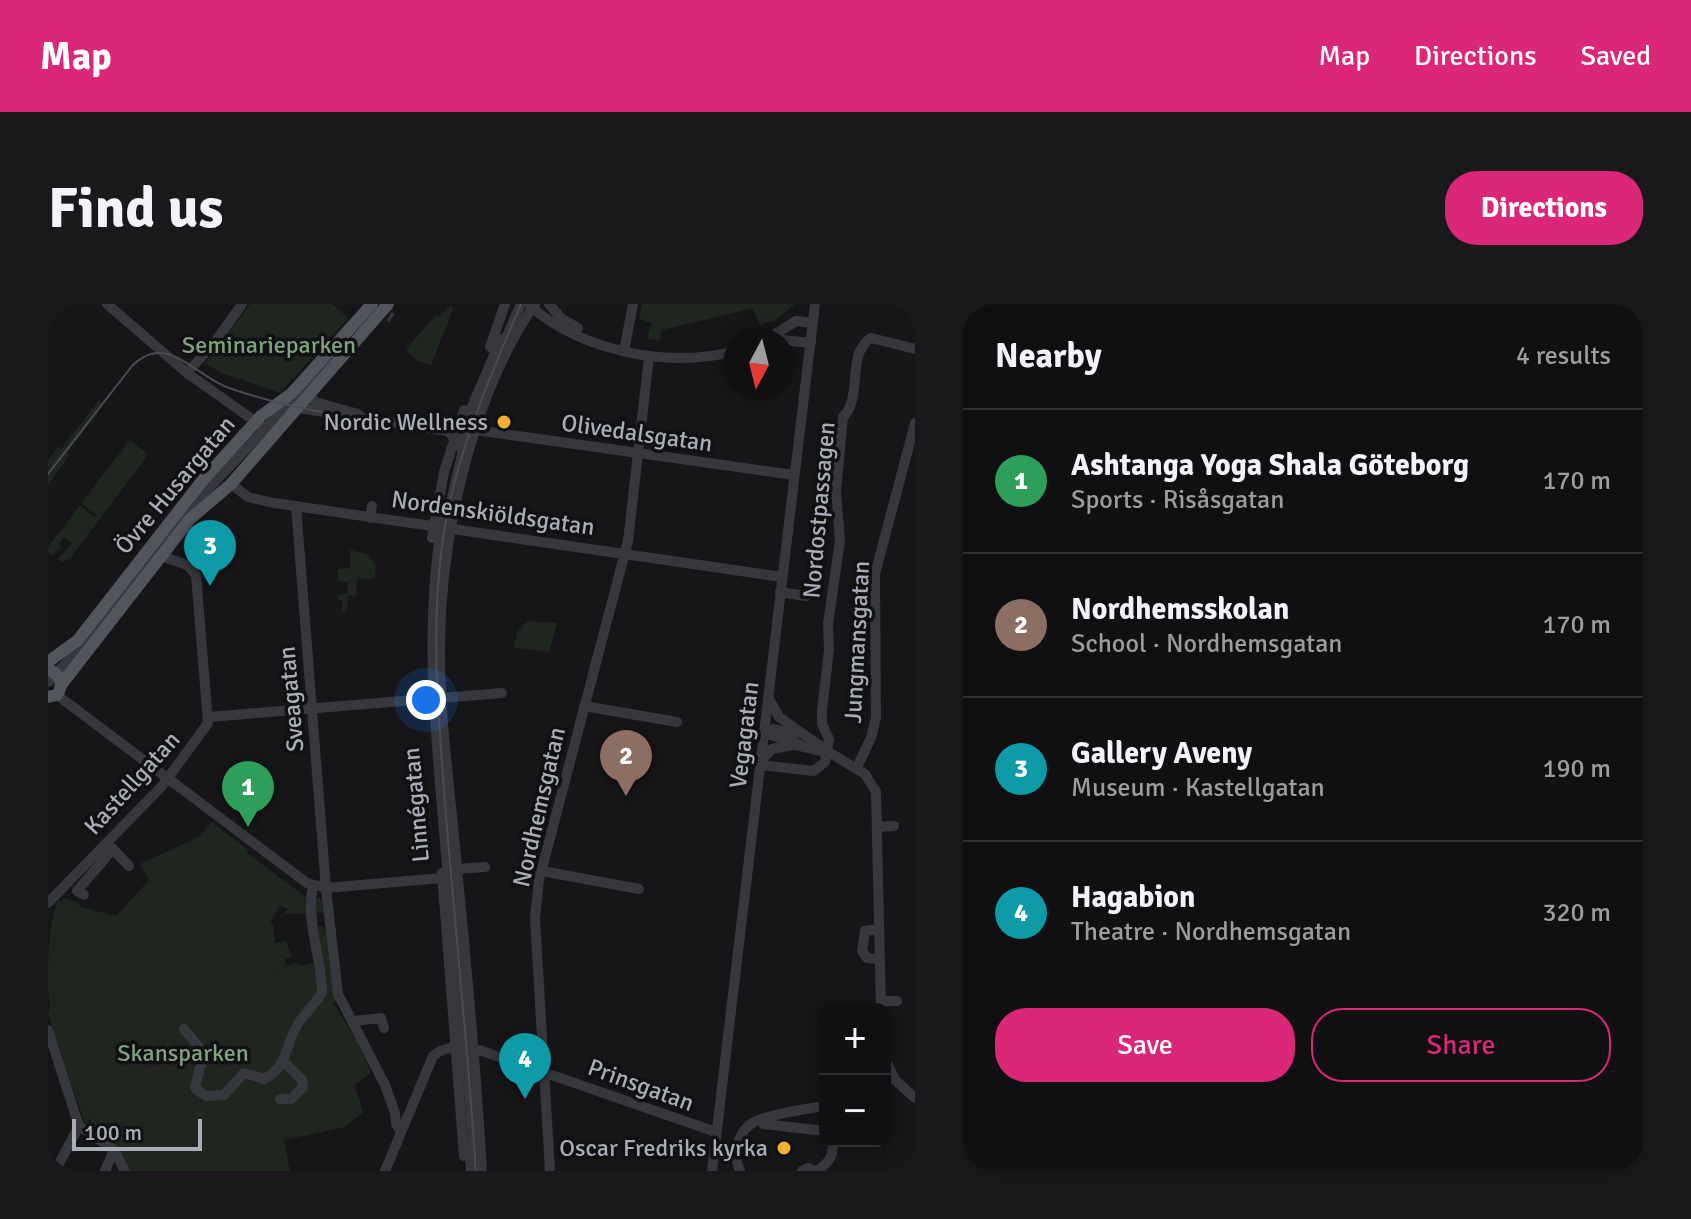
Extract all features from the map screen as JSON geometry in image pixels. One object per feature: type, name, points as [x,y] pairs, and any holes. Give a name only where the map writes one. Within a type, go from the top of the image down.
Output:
[{"type":"main road","name":"Övre Husargatan","points":[[52,688],[200,509],[213,501],[227,479],[265,446],[382,308]]},
{"type":"main road","name":"Övre Husargatan","points":[[48,662],[78,640],[192,493],[223,459],[382,308]]},
{"type":"main road","points":[[223,459],[227,479]]},
{"type":"street","points":[[107,304],[187,373],[261,425],[267,436],[265,446]]},
{"type":"street","points":[[187,373],[215,342],[242,304]]},
{"type":"street","name":"Linnégatan","points":[[482,1171],[442,878],[427,699],[426,617],[442,529],[453,437],[502,320],[505,304]]},
{"type":"street","points":[[624,351],[633,304]]},
{"type":"street","name":"Vegagatan","points":[[712,1171],[815,304]]},
{"type":"street","points":[[474,1171],[431,659],[432,596],[442,529],[475,411],[527,305],[561,327],[624,351],[649,357],[688,359],[723,353]]},
{"type":"street","name":"Linnégatan","points":[[465,1171],[458,869],[442,698],[442,529],[475,430],[527,305]]},
{"type":"street","points":[[555,306],[565,321],[604,344]]},
{"type":"street","points":[[785,328],[796,321],[813,323]]},
{"type":"street","name":"Nordostpassagen","points":[[761,763],[814,771],[825,762],[829,739],[822,724],[822,710],[829,650],[828,624],[840,540],[836,491],[843,417],[851,409],[859,352],[867,340],[871,338],[915,349]]},
{"type":"street","points":[[795,342],[811,343]]},
{"type":"street","name":"Nordhemsgatan","points":[[550,1171],[535,918],[542,871],[628,541],[649,357]]},
{"type":"street","points":[[309,394],[315,402],[357,414],[449,427],[458,424]]},
{"type":"street","points":[[298,408],[448,431],[453,437]]},
{"type":"street","name":"Jungmansgatan","points":[[768,697],[776,715],[796,738],[857,767],[871,738],[876,718],[875,574],[915,423]]},
{"type":"street","points":[[261,425],[227,479],[189,509],[52,688],[293,875],[313,886],[326,888],[442,878]]},
{"type":"street","name":"Olivedalsgatan","points":[[475,430],[794,475]]},
{"type":"street","name":"Nordenskiöldsgatan","points":[[227,479],[248,497],[442,529],[510,544],[624,553],[782,577]]},
{"type":"street","name":"Sveagatan","points":[[296,506],[326,888],[338,994],[385,1085],[401,1132]]},
{"type":"street","points":[[370,518],[372,506]]},
{"type":"street","points":[[161,556],[187,565],[194,571],[197,581],[209,717],[427,699]]},
{"type":"street","points":[[780,592],[806,596]]},
{"type":"street","points":[[442,698],[486,698],[502,693]]},
{"type":"street","points":[[584,706],[677,722]]},
{"type":"street","name":"Kastellgatan","points":[[48,901],[110,846],[206,729],[209,717]]},
{"type":"street","points":[[765,730],[778,730],[810,744]]},
{"type":"street","points":[[761,763],[772,749],[796,738]]},
{"type":"street","points":[[857,767],[874,785],[881,1003]]},
{"type":"street","points":[[877,827],[894,826]]},
{"type":"street","points":[[84,895],[77,891],[110,846],[129,866]]},
{"type":"street","points":[[458,869],[485,867]]},
{"type":"street","points":[[542,871],[639,889]]},
{"type":"street","points":[[378,883],[379,896]]},
{"type":"street","points":[[184,1029],[206,1058],[200,1067],[195,1088],[206,1096],[224,1095],[244,1073],[259,1078],[269,1077],[282,1060],[297,1026],[322,993],[313,932],[313,886]]},
{"type":"street","points":[[879,929],[865,931],[862,951],[867,958],[879,959]]},
{"type":"street","points":[[889,1003],[897,1001]]},
{"type":"street","points":[[353,1021],[381,1018],[384,1028]]},
{"type":"street","points":[[48,1030],[79,1126],[114,1150],[125,1171]]},
{"type":"street","points":[[383,1169],[433,1056],[439,1050],[464,1047]]},
{"type":"street","name":"Prinsgatan","points":[[464,1047],[716,1132]]},
{"type":"street","points":[[280,1099],[291,1099],[303,1087],[302,1080],[282,1060]]},
{"type":"street","points":[[891,1072],[895,1080],[915,1098]]},
{"type":"street","points":[[740,1171],[736,1149],[743,1132],[753,1122],[819,1107]]},
{"type":"street","points":[[743,1132],[751,1126],[775,1123],[796,1129],[819,1129]]},
{"type":"street","points":[[55,1171],[79,1126]]},
{"type":"street","points":[[802,1171],[808,1168],[815,1171],[828,1163],[832,1147]]},
{"type":"street","points":[[105,1171],[110,1153],[114,1150]]},
{"type":"green space","name":"Seminarieparken","points":[[250,304],[332,304],[348,318],[280,393],[219,372],[205,363]]},
{"type":"green space","points":[[642,304],[794,305],[776,320],[759,325],[753,308],[662,330],[659,340],[647,339],[651,323],[639,319]]},
{"type":"green space","points":[[450,306],[453,309],[431,365],[418,361],[407,348],[436,315],[439,317]]},
{"type":"green space","points":[[99,400],[104,404],[67,453],[69,456],[48,485],[48,460],[58,447],[61,449]]},
{"type":"green space","points":[[130,440],[148,455],[71,557],[63,562],[58,559],[72,543],[64,537],[59,543],[61,547],[53,555],[48,552],[48,547],[80,505],[94,517],[97,515],[81,503]]},
{"type":"green space","points":[[350,550],[367,554],[376,565],[375,578],[357,580],[356,595],[348,596],[347,611],[341,611],[343,601],[339,600],[338,595],[347,593],[348,581],[338,581],[338,569],[350,568]]},
{"type":"green space","points":[[527,621],[557,623],[549,652],[514,648],[517,632]]},
{"type":"green space","name":"Skansparken","points":[[212,822],[307,898],[306,913],[283,915],[288,909],[280,906],[270,923],[273,924],[275,943],[286,941],[292,956],[285,959],[287,966],[272,972],[296,963],[303,966],[319,961],[314,900],[319,897],[323,900],[324,913],[317,913],[318,925],[325,928],[334,983],[336,1001],[331,1005],[335,1005],[358,1043],[371,1073],[355,1085],[363,1113],[345,1127],[284,1140],[290,1171],[130,1171],[86,1127],[48,1014],[52,921],[58,900],[64,898],[77,902],[81,907],[116,916],[149,880],[140,864],[199,837]]},
{"type":"tram line","points":[[476,1171],[441,745],[437,603],[444,532],[457,473],[475,416],[521,304]]},
{"type":"tram line","points":[[48,474],[132,366],[145,356],[157,353],[180,359],[229,388],[310,410],[448,431],[464,427],[473,415]]},
{"type":"place","name":"Nordic Wellness","points":[[504,422]]},
{"type":"place","name":"Gallery Aveny","points":[[210,586]]},
{"type":"place","name":"Nordhemsskolan","points":[[626,796]]},
{"type":"place","name":"Ashtanga Yoga Shala Göteborg","points":[[248,827]]},
{"type":"place","name":"Hagabion","points":[[525,1099]]},
{"type":"place","name":"Oscar Fredriks kyrka","points":[[784,1148]]}]
